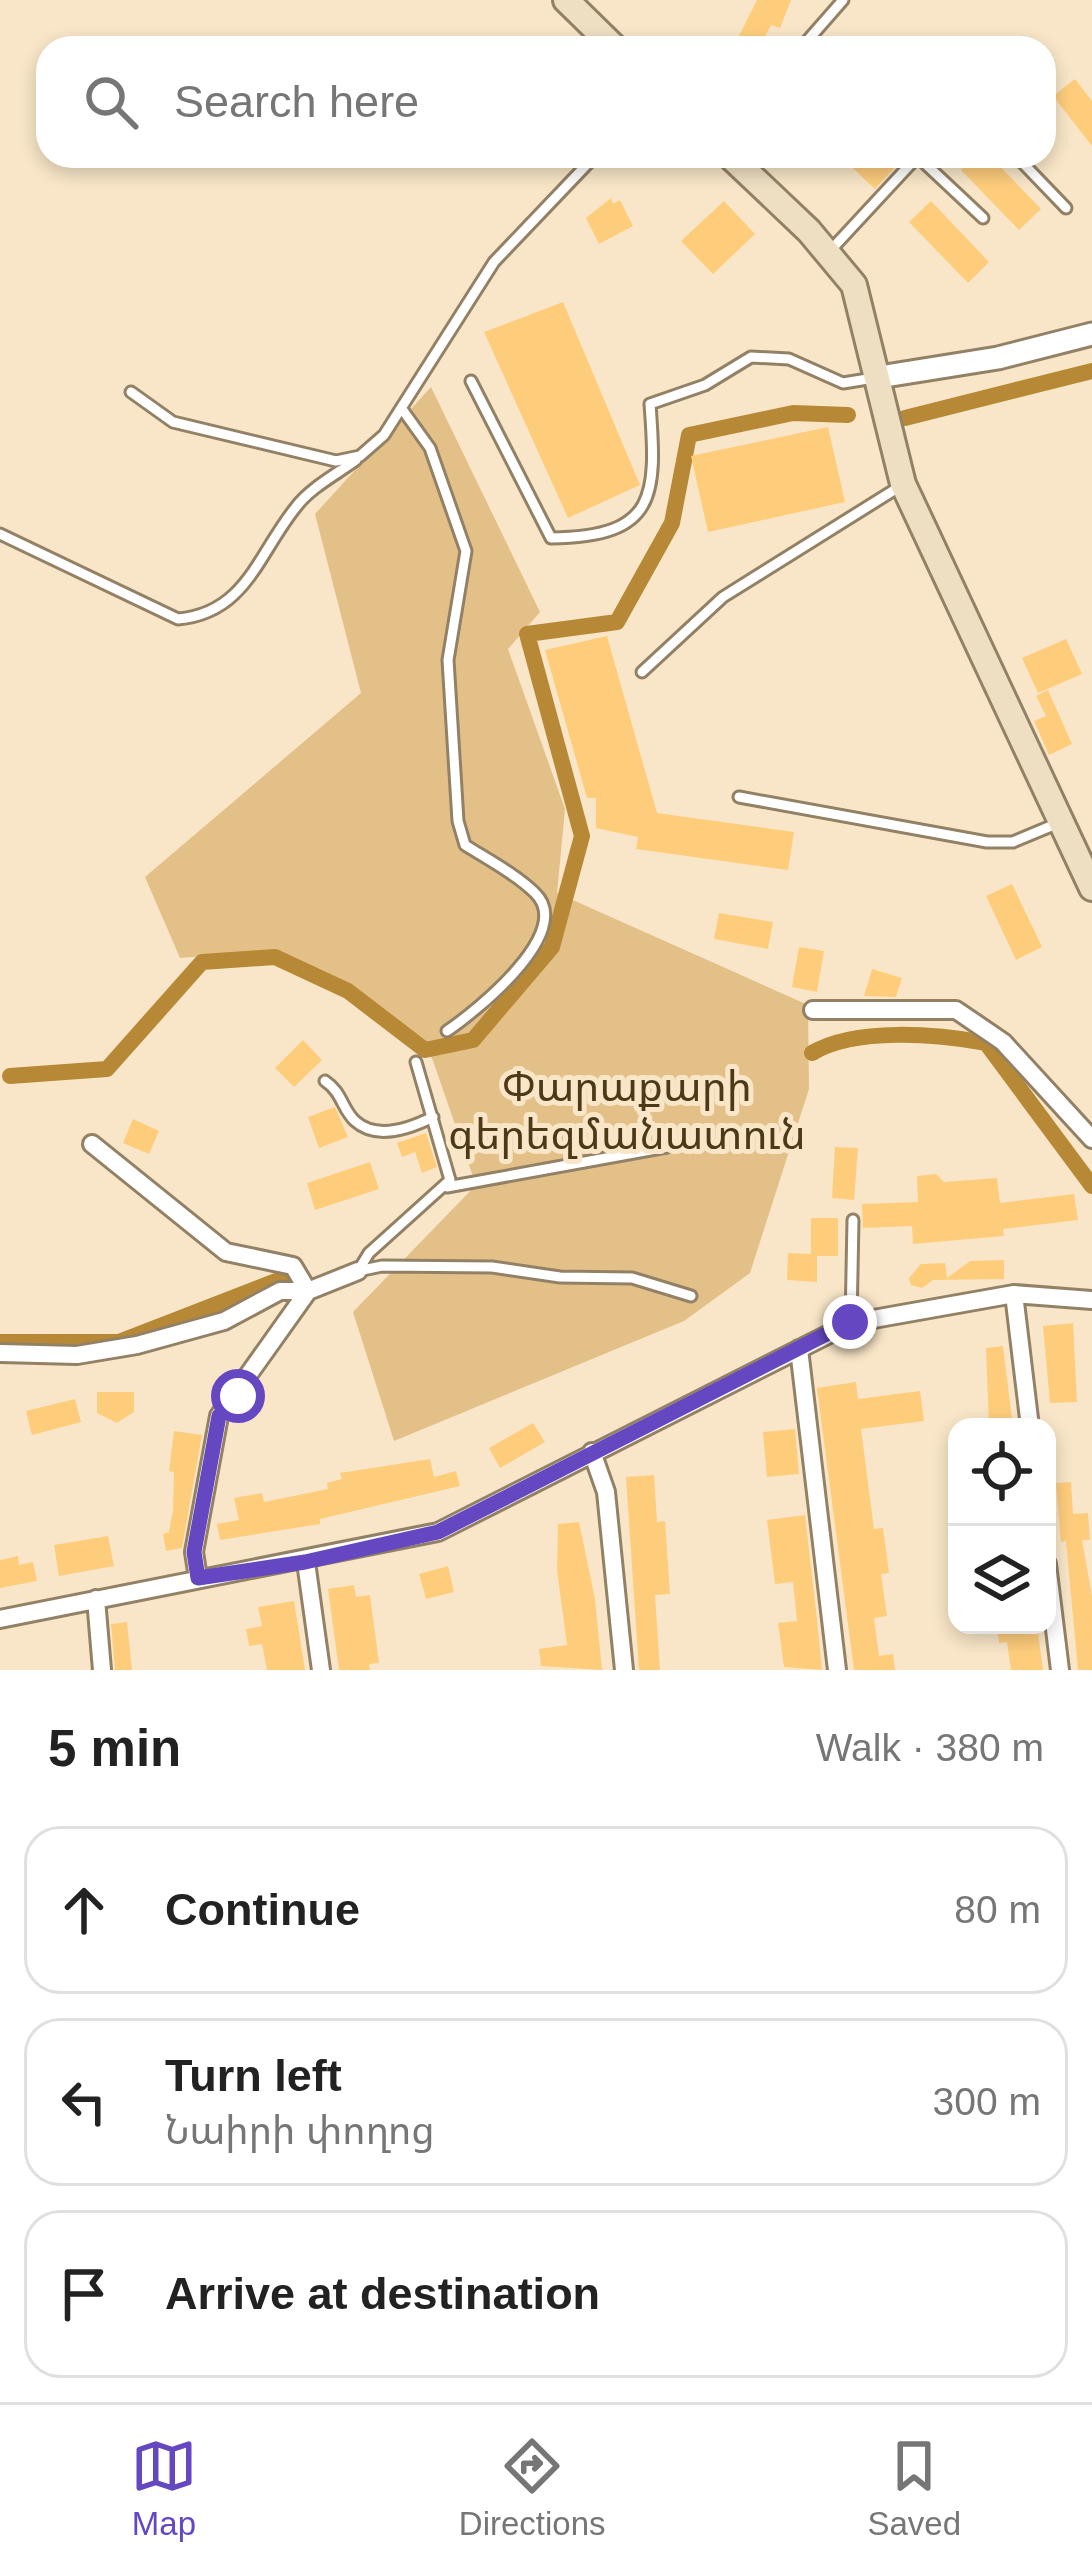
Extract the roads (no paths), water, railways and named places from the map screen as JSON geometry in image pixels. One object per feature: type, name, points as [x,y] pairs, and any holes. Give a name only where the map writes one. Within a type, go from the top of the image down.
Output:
[{"type":"main road","points":[[566,0],[603,36]]},
{"type":"main road","points":[[742,168],[854,285],[903,484],[1092,888]]},
{"type":"street","points":[[880,377],[998,358],[1092,334]]},
{"type":"street","points":[[813,1010],[956,1010],[1004,1042],[1092,1139]]},
{"type":"street","points":[[92,1144],[226,1252],[293,1266],[308,1292]]},
{"type":"street","points":[[0,1353],[77,1354],[137,1345],[224,1321],[280,1291],[308,1292],[358,1271]]},
{"type":"street","points":[[198,1578],[194,1552],[219,1416],[308,1292]]},
{"type":"street","points":[[1014,1294],[1029,1418]]},
{"type":"street","points":[[0,1619],[438,1532],[850,1322],[1014,1294],[1092,1300]]},
{"type":"street","points":[[799,1348],[837,1670]]},
{"type":"street","points":[[592,1452],[606,1492],[624,1670]]},
{"type":"street","points":[[305,1562],[321,1670]]},
{"type":"street","points":[[96,1599],[102,1670]]},
{"type":"street","points":[[1056,1634],[1060,1670]]},
{"type":"lane","points":[[812,36],[843,0]]},
{"type":"lane","points":[[0,534],[178,619],[210,616],[237,595],[299,502],[384,436],[494,262],[584,168]]},
{"type":"lane","points":[[828,253],[906,168]]},
{"type":"lane","points":[[930,168],[983,218]]},
{"type":"lane","points":[[1028,168],[1066,208]]},
{"type":"lane","points":[[471,381],[551,538],[597,538],[633,521],[656,478],[650,404],[705,385],[751,357],[789,359],[843,383],[880,377]]},
{"type":"lane","points":[[131,392],[173,422],[235,440],[336,460],[360,456]]},
{"type":"lane","points":[[402,409],[430,448],[466,550],[448,660],[461,833],[465,845],[536,893],[544,908],[541,932],[517,970],[489,1004],[447,1031]]},
{"type":"lane","points":[[643,672],[723,597],[903,484]]},
{"type":"lane","points":[[739,797],[987,842],[1013,842],[1061,821]]},
{"type":"lane","points":[[416,1062],[450,1170],[447,1187]]},
{"type":"lane","points":[[325,1081],[339,1090],[354,1121],[365,1126],[393,1132],[433,1117]]},
{"type":"lane","points":[[358,1271],[369,1253],[447,1187],[464,1180],[667,1147]]},
{"type":"lane","points":[[850,1322],[853,1220]]},
{"type":"lane","points":[[358,1271],[382,1266],[492,1268],[560,1277],[632,1278],[692,1296]]},
{"type":"waterway","points":[[905,418],[1092,371]]},
{"type":"waterway","points":[[10,1076],[107,1069],[202,962],[275,957],[348,991],[425,1050],[473,1040],[552,947],[582,836],[527,634],[617,622],[672,523],[689,435],[793,413],[848,415]]},
{"type":"waterway","points":[[812,1053],[873,1036],[921,1035],[986,1043],[1092,1186]]},
{"type":"waterway","points":[[0,1342],[119,1342],[284,1278]]},
{"type":"park label","name":"Փարաքարի գերեզմանատուն","points":[[627,1110]]}]
